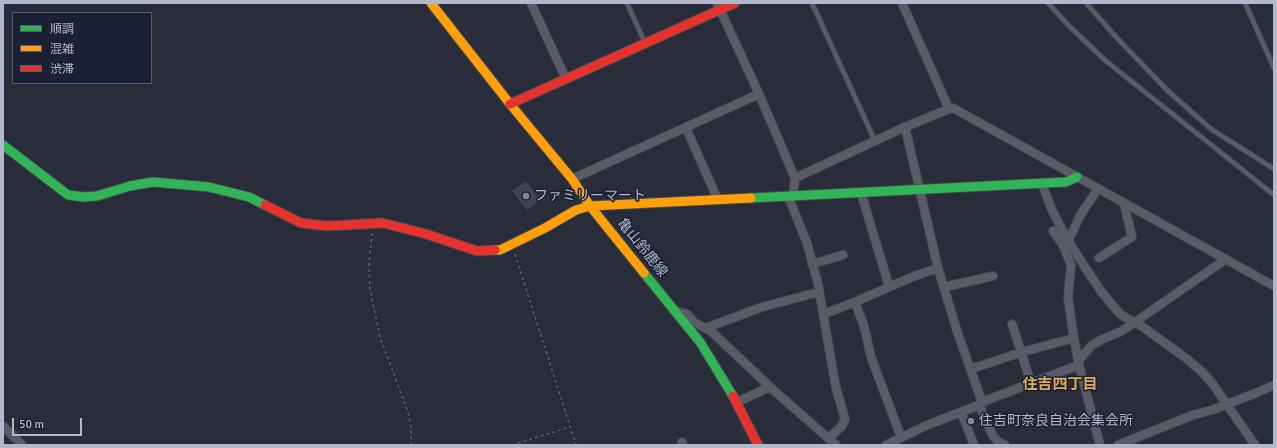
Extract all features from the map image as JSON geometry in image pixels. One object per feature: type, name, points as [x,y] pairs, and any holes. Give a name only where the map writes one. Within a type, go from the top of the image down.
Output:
[{"type":"street","name":"亀山鈴鹿線","points":[[431,3],[572,180],[590,206],[700,342],[737,402],[758,445]]},
{"type":"street","points":[[531,3],[566,79]]},
{"type":"street","points":[[510,104],[645,43],[719,6],[735,3]]},
{"type":"street","points":[[902,3],[949,109]]},
{"type":"street","points":[[719,6],[795,178],[791,196],[807,243],[820,292],[835,381],[845,419],[842,426],[829,438]]},
{"type":"street","points":[[572,180],[759,94]]},
{"type":"street","points":[[795,178],[905,127],[953,108],[1274,286]]},
{"type":"street","points":[[905,127],[938,268],[957,331],[971,370],[980,404],[993,436],[1000,443],[1005,445]]},
{"type":"street","points":[[686,128],[718,200]]},
{"type":"street","points":[[3,145],[68,195],[84,197],[97,196],[130,186],[153,182],[181,184],[227,191],[249,197],[301,223],[327,226],[383,223],[404,227],[477,251],[500,250],[576,210],[590,206],[1042,184],[1066,182],[1077,177]]},
{"type":"street","points":[[1042,184],[1065,243],[1071,265],[1068,298],[1078,363],[1100,445]]},
{"type":"street","points":[[1065,243],[1081,214],[1098,189]]},
{"type":"street","points":[[861,194],[889,286]]},
{"type":"street","points":[[1099,258],[1132,237],[1124,203]]},
{"type":"street","points":[[1053,231],[1065,243],[1120,314],[1135,322],[1187,359],[1212,383],[1255,445]]},
{"type":"street","points":[[812,264],[843,255]]},
{"type":"street","points":[[886,445],[925,426],[1078,363],[1092,345],[1122,331],[1226,259]]},
{"type":"street","points":[[824,314],[855,302],[889,286],[938,268]]},
{"type":"street","points":[[944,287],[993,276]]},
{"type":"street","points":[[706,328],[762,307],[820,292]]},
{"type":"street","points":[[855,302],[864,326],[871,357],[901,437]]},
{"type":"street","points":[[675,311],[687,314],[694,322],[712,332],[770,387],[836,445]]},
{"type":"street","points":[[1012,324],[1031,383]]},
{"type":"street","points":[[971,370],[1022,352],[1074,338]]},
{"type":"street","points":[[1118,445],[1274,385]]},
{"type":"street","points":[[737,402],[770,387]]},
{"type":"street","points":[[961,412],[974,445]]},
{"type":"street","points":[[3,426],[22,445]]},
{"type":"lane","points":[[627,3],[645,43]]},
{"type":"lane","points":[[812,3],[875,141]]},
{"type":"lane","points":[[1048,3],[1069,26],[1106,61],[1274,195]]},
{"type":"lane","points":[[1086,3],[1168,91],[1211,129],[1274,169]]},
{"type":"lane","points":[[1245,3],[1274,68]]},
{"type":"path","points":[[373,223],[369,265],[370,289],[380,337],[408,412],[412,427],[411,445]]},
{"type":"path","points":[[512,245],[576,445]]},
{"type":"path","points":[[512,445],[570,427]]},
{"type":"building","name":"ファミリーマート","points":[[526,181],[540,200],[527,210],[512,191]]},
{"type":"traffic: fast","points":[[3,145],[68,195],[84,197],[97,196],[130,186],[153,182],[209,187],[249,197],[265,205]]},
{"type":"traffic: fast","points":[[751,198],[1066,182],[1077,177]]},
{"type":"traffic: fast","points":[[644,273],[700,342],[733,396]]},
{"type":"traffic: slow","points":[[431,3],[510,104],[572,179],[590,206],[644,273]]},
{"type":"traffic: slow","points":[[495,250],[500,250],[545,228],[576,210],[590,206],[751,198]]},
{"type":"traffic: jam","points":[[510,104],[735,3]]},
{"type":"traffic: jam","points":[[265,205],[301,223],[327,226],[383,223],[426,234],[477,251],[495,250]]},
{"type":"traffic: jam","points":[[733,396],[758,445]]},
{"type":"place","name":"ファミリーマート","points":[[526,196]]},
{"type":"place","name":"住吉町奈良自治会集会所","points":[[971,421]]},
{"type":"district","name":"住吉四丁目","points":[[1060,385]]}]
